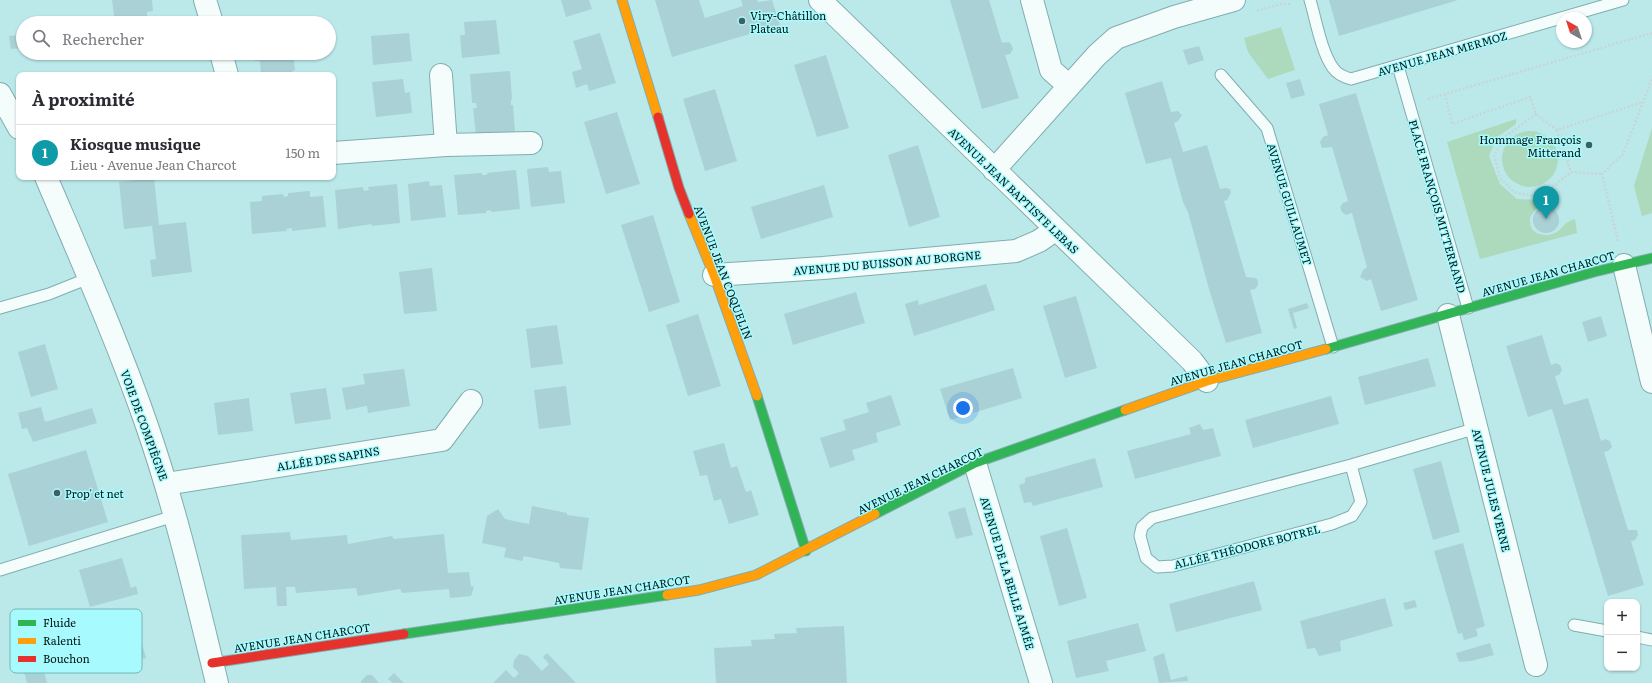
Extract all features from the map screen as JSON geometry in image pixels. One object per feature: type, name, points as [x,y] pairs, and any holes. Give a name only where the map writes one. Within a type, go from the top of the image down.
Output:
[{"type":"street","points":[[205,0],[210,16]]},
{"type":"street","name":"AVENUE JEAN COQUELIN","points":[[622,0],[679,188],[714,275],[759,401],[806,551]]},
{"type":"street","name":"AVENUE JEAN BAPTISTE LEBAS","points":[[820,0],[1055,230],[1192,361],[1207,381]]},
{"type":"street","points":[[1032,0],[1051,70],[1069,86]]},
{"type":"street","points":[[994,170],[1097,55],[1116,38],[1174,17],[1234,0]]},
{"type":"street","points":[[223,60],[226,72]]},
{"type":"street","points":[[441,75],[446,145]]},
{"type":"street","points":[[0,94],[16,123]]},
{"type":"street","points":[[336,153],[446,145],[531,143]]},
{"type":"street","name":"VOIE DE COMPIÈGNE","points":[[47,180],[147,425],[166,484],[215,673]]},
{"type":"street","name":"AVENUE DU BUISSON AU BORGNE","points":[[714,275],[831,268],[1016,251],[1039,241],[1055,230]]},
{"type":"street","name":"AVENUE JEAN CHARCOT","points":[[215,673],[699,590],[756,575],[806,551],[975,463],[1207,381],[1652,258]]},
{"type":"street","points":[[1624,265],[1652,382]]},
{"type":"street","name":"AVENUE JULES VERNE","points":[[1458,312],[1477,428],[1536,665]]},
{"type":"street","name":"ALLÉE DES SAPINS","points":[[166,484],[442,440],[471,401]]},
{"type":"street","name":"AVENUE DE LA BELLE AIMÉE","points":[[975,463],[1041,683]]},
{"type":"lane","name":"AVENUE JEAN MERMOZ","points":[[1310,0],[1326,56],[1333,69],[1341,76],[1351,79],[1623,0]]},
{"type":"lane","name":"PLACE FRANÇOIS MITTERRAND","points":[[1398,66],[1409,104],[1458,312]]},
{"type":"lane","name":"AVENUE GUILLAUMET","points":[[1221,75],[1267,128],[1333,347]]},
{"type":"lane","points":[[0,308],[50,294],[88,278]]},
{"type":"lane","name":"ALLÉE THÉODORE BOTREL","points":[[1351,464],[1361,502],[1352,516],[1332,524],[1173,566],[1157,567],[1146,558],[1140,536],[1142,527],[1152,518],[1477,428]]},
{"type":"lane","points":[[0,570],[174,516]]},
{"type":"lane","points":[[1574,625],[1604,630]]},
{"type":"lane","points":[[1640,638],[1652,640]]},
{"type":"path","points":[[1254,12],[1281,4],[1290,3],[1293,7]]},
{"type":"path","name":"PLACE FRANÇOIS MITTERRAND","points":[[1409,104],[1652,33]]},
{"type":"path","points":[[1536,114],[1506,136],[1494,155],[1500,178],[1514,192],[1532,196],[1546,192],[1571,172],[1602,174],[1623,154],[1652,79]]},
{"type":"path","points":[[1444,94],[1452,124],[1530,97],[1536,114],[1557,130],[1571,172]]},
{"type":"path","points":[[1557,130],[1643,102]]},
{"type":"path","points":[[1602,174],[1624,265]]},
{"type":"green space","points":[[1281,27],[1295,70],[1268,79],[1248,52],[1244,38]]},
{"type":"green space","points":[[1516,119],[1516,124],[1497,137],[1489,156],[1500,184],[1517,199],[1537,200],[1538,206],[1530,217],[1530,223],[1533,230],[1539,234],[1554,234],[1566,223],[1575,219],[1577,233],[1480,259],[1447,142]]},
{"type":"green space","points":[[1652,128],[1652,213],[1642,216],[1634,186]]},
{"type":"green space","points":[[1524,131],[1536,131],[1546,135],[1554,143],[1558,153],[1558,165],[1554,175],[1546,183],[1536,187],[1524,187],[1514,183],[1506,175],[1502,165],[1502,153],[1506,143],[1514,135]]},
{"type":"building","points":[[112,0],[152,0],[153,11],[147,12],[147,16],[114,16]]},
{"type":"building","points":[[561,0],[589,0],[592,9],[566,17]]},
{"type":"building","points":[[655,0],[699,0],[705,18],[743,6],[741,0],[757,0],[758,2],[772,0],[780,25],[672,57]]},
{"type":"building","points":[[950,0],[989,0],[1002,43],[1009,42],[1013,49],[1010,54],[1005,55],[1019,98],[982,109]]},
{"type":"building","points":[[1329,0],[1458,0],[1339,36]]},
{"type":"building","points":[[496,20],[500,54],[462,58],[460,35],[465,35],[464,22]]},
{"type":"building","points":[[409,33],[412,61],[373,65],[371,36]]},
{"type":"building","points":[[600,33],[616,83],[589,91],[587,84],[576,88],[572,72],[582,69],[573,41]]},
{"type":"building","points":[[9,36],[16,36],[16,49],[11,49]]},
{"type":"building","points":[[1199,46],[1204,60],[1188,65],[1183,50]]},
{"type":"building","points":[[826,55],[849,128],[817,137],[794,65]]},
{"type":"building","points":[[294,60],[295,70],[292,72],[261,72],[260,61],[255,61]]},
{"type":"building","points":[[510,71],[511,105],[513,105],[515,133],[476,135],[473,108],[477,108],[476,103],[472,103],[470,74]]},
{"type":"building","points":[[403,79],[405,93],[410,92],[412,113],[376,117],[372,82]]},
{"type":"building","points":[[1300,79],[1305,95],[1291,99],[1286,83]]},
{"type":"building","points":[[1162,81],[1171,112],[1178,111],[1182,115],[1178,121],[1174,123],[1183,152],[1207,145],[1220,189],[1230,189],[1231,193],[1227,200],[1224,201],[1246,277],[1256,278],[1258,281],[1258,285],[1255,289],[1250,290],[1262,333],[1226,343],[1171,158],[1146,164],[1125,93]]},
{"type":"building","points":[[715,89],[737,161],[705,171],[683,99]]},
{"type":"building","points":[[1356,93],[1418,300],[1381,311],[1371,279],[1367,281],[1360,277],[1363,270],[1367,267],[1352,213],[1346,215],[1342,212],[1340,207],[1343,203],[1348,201],[1332,147],[1322,148],[1320,142],[1323,137],[1328,135],[1319,104]]},
{"type":"building","points":[[617,112],[640,184],[606,194],[584,122]]},
{"type":"building","points":[[918,145],[940,217],[909,227],[888,155]]},
{"type":"building","points":[[548,167],[549,172],[561,171],[565,203],[531,207],[527,169]]},
{"type":"building","points":[[516,170],[520,209],[491,212],[491,210],[486,211],[486,213],[458,215],[454,175],[482,173],[482,175],[487,175],[487,173]]},
{"type":"building","points":[[154,180],[159,225],[186,222],[192,272],[152,277],[150,260],[156,259],[152,226],[124,229],[119,182]]},
{"type":"building","points":[[429,181],[430,186],[442,185],[446,217],[411,221],[408,184]]},
{"type":"building","points":[[397,184],[400,223],[371,226],[372,224],[338,229],[335,190],[363,187],[364,191],[369,190],[368,187]]},
{"type":"building","points":[[824,185],[833,217],[761,239],[751,207]]},
{"type":"building","points":[[310,191],[310,197],[323,196],[326,227],[292,231],[292,228],[286,229],[287,231],[252,234],[250,202],[262,201],[262,196],[283,194],[284,197],[288,196],[288,193]]},
{"type":"building","points":[[1546,207],[1555,211],[1559,220],[1555,229],[1546,233],[1537,229],[1533,220],[1537,211]]},
{"type":"building","points":[[653,215],[680,302],[649,312],[621,225]]},
{"type":"building","points":[[432,268],[437,311],[404,314],[399,272]]},
{"type":"building","points":[[986,284],[995,310],[914,336],[905,304],[918,300],[919,305]]},
{"type":"building","points":[[856,292],[865,323],[793,345],[784,314]]},
{"type":"building","points":[[1076,296],[1097,368],[1065,378],[1043,306]]},
{"type":"building","points":[[1307,303],[1309,308],[1293,313],[1297,328],[1294,329],[1288,309]]},
{"type":"building","points":[[698,314],[721,386],[688,396],[666,325]]},
{"type":"building","points":[[1601,316],[1607,336],[1588,342],[1582,322]]},
{"type":"building","points":[[557,325],[563,364],[531,368],[526,329]]},
{"type":"building","points":[[1542,335],[1551,365],[1556,363],[1560,365],[1562,370],[1559,375],[1555,376],[1564,405],[1588,398],[1601,441],[1605,439],[1610,441],[1612,447],[1608,451],[1604,452],[1628,530],[1637,530],[1638,535],[1635,540],[1631,541],[1644,585],[1608,596],[1552,409],[1528,417],[1506,346]]},
{"type":"building","points":[[45,344],[58,389],[31,397],[18,352]]},
{"type":"building","points":[[1428,358],[1436,386],[1365,405],[1358,377]]},
{"type":"building","points":[[1013,368],[1022,398],[950,420],[940,389]]},
{"type":"building","points":[[404,369],[410,406],[368,413],[367,406],[346,410],[342,388],[365,384],[363,374]]},
{"type":"building","points":[[566,386],[571,425],[539,429],[534,390]]},
{"type":"building","points":[[326,388],[331,419],[295,424],[290,393]]},
{"type":"building","points":[[891,395],[901,425],[876,433],[878,442],[852,450],[855,460],[830,468],[820,438],[846,430],[843,420],[869,412],[866,403]]},
{"type":"building","points":[[1331,396],[1339,424],[1253,448],[1245,420]]},
{"type":"building","points":[[249,398],[253,431],[218,435],[214,403]]},
{"type":"building","points":[[41,407],[45,422],[92,408],[97,423],[33,442],[27,428],[22,429],[18,413]]},
{"type":"building","points":[[1200,424],[1203,430],[1213,428],[1221,456],[1135,479],[1127,451],[1191,434],[1189,428]]},
{"type":"building","points":[[724,443],[731,468],[737,466],[746,492],[751,490],[759,515],[729,524],[721,499],[714,501],[707,475],[700,476],[693,451]]},
{"type":"building","name":"Prop' et net","points":[[86,450],[108,522],[29,546],[8,474]]},
{"type":"building","points":[[1095,458],[1103,487],[1033,506],[1031,502],[1024,503],[1019,485],[1025,483],[1025,478]]},
{"type":"building","points":[[1441,461],[1460,532],[1433,540],[1413,469]]},
{"type":"building","points":[[532,506],[567,513],[567,515],[589,518],[582,570],[560,568],[559,563],[524,556],[522,561],[504,557],[506,548],[482,543],[487,516],[498,509],[505,519],[529,524]]},
{"type":"building","points":[[965,507],[973,535],[956,539],[948,512]]},
{"type":"building","points":[[1067,528],[1087,598],[1059,606],[1040,536]]},
{"type":"building","points":[[290,532],[291,540],[347,535],[348,544],[392,536],[394,539],[444,534],[448,573],[469,572],[471,586],[474,587],[471,596],[450,598],[449,589],[402,593],[400,589],[358,596],[356,588],[296,593],[295,587],[286,587],[287,606],[277,606],[276,587],[244,589],[241,535]]},
{"type":"building","points":[[1463,543],[1485,626],[1476,629],[1478,636],[1464,640],[1462,633],[1458,634],[1434,551]]},
{"type":"building","points":[[122,558],[131,588],[136,586],[138,594],[90,607],[79,570]]},
{"type":"building","points":[[1254,581],[1262,610],[1176,632],[1169,604]]},
{"type":"building","points":[[1385,598],[1393,626],[1340,641],[1341,651],[1319,656],[1315,648],[1307,649],[1300,621]]},
{"type":"building","points":[[1415,600],[1417,607],[1405,610],[1403,603]]},
{"type":"building","points":[[1138,623],[1146,651],[1106,661],[1109,671],[1076,678],[1067,641]]},
{"type":"building","points":[[844,626],[847,683],[716,683],[714,648],[752,646],[751,640],[775,639],[774,634],[797,633],[796,628]]},
{"type":"building","points":[[1490,643],[1494,655],[1471,661],[1459,662],[1456,653]]},
{"type":"building","points":[[142,644],[146,658],[142,659]]},
{"type":"building","points":[[547,653],[576,683],[493,683],[506,670],[514,678],[519,673],[513,667],[514,660],[519,654],[528,656],[542,671],[549,664],[543,657]]},
{"type":"building","points":[[1164,653],[1171,680],[1187,676],[1188,681],[1159,683],[1153,657]]},
{"type":"building","points":[[24,673],[45,673],[47,683],[27,683]]},
{"type":"building","points":[[394,673],[404,683],[393,683],[388,679]]},
{"type":"building","points":[[367,675],[372,675],[379,683],[361,683]]},
{"type":"traffic: fast","points":[[1326,349],[1594,272],[1652,258]]},
{"type":"traffic: fast","points":[[757,396],[806,551]]},
{"type":"traffic: fast","points":[[875,514],[975,463],[1125,410]]},
{"type":"traffic: fast","points":[[404,634],[667,595]]},
{"type":"traffic: slow","points":[[622,0],[658,117]]},
{"type":"traffic: slow","points":[[689,214],[714,275],[757,396]]},
{"type":"traffic: slow","points":[[1125,410],[1207,381],[1326,349]]},
{"type":"traffic: slow","points":[[667,595],[699,590],[756,575],[875,514]]},
{"type":"traffic: jam","points":[[658,117],[679,188],[689,214]]},
{"type":"traffic: jam","points":[[212,663],[404,634]]},
{"type":"place","name":"Viry-Châtillon Plateau","points":[[742,21]]},
{"type":"place","name":"Hommage François Mitterand","points":[[1589,145]]},
{"type":"place","name":"Kiosque musique","points":[[1546,219]]},
{"type":"place","name":"Prop' et net","points":[[57,493]]}]
